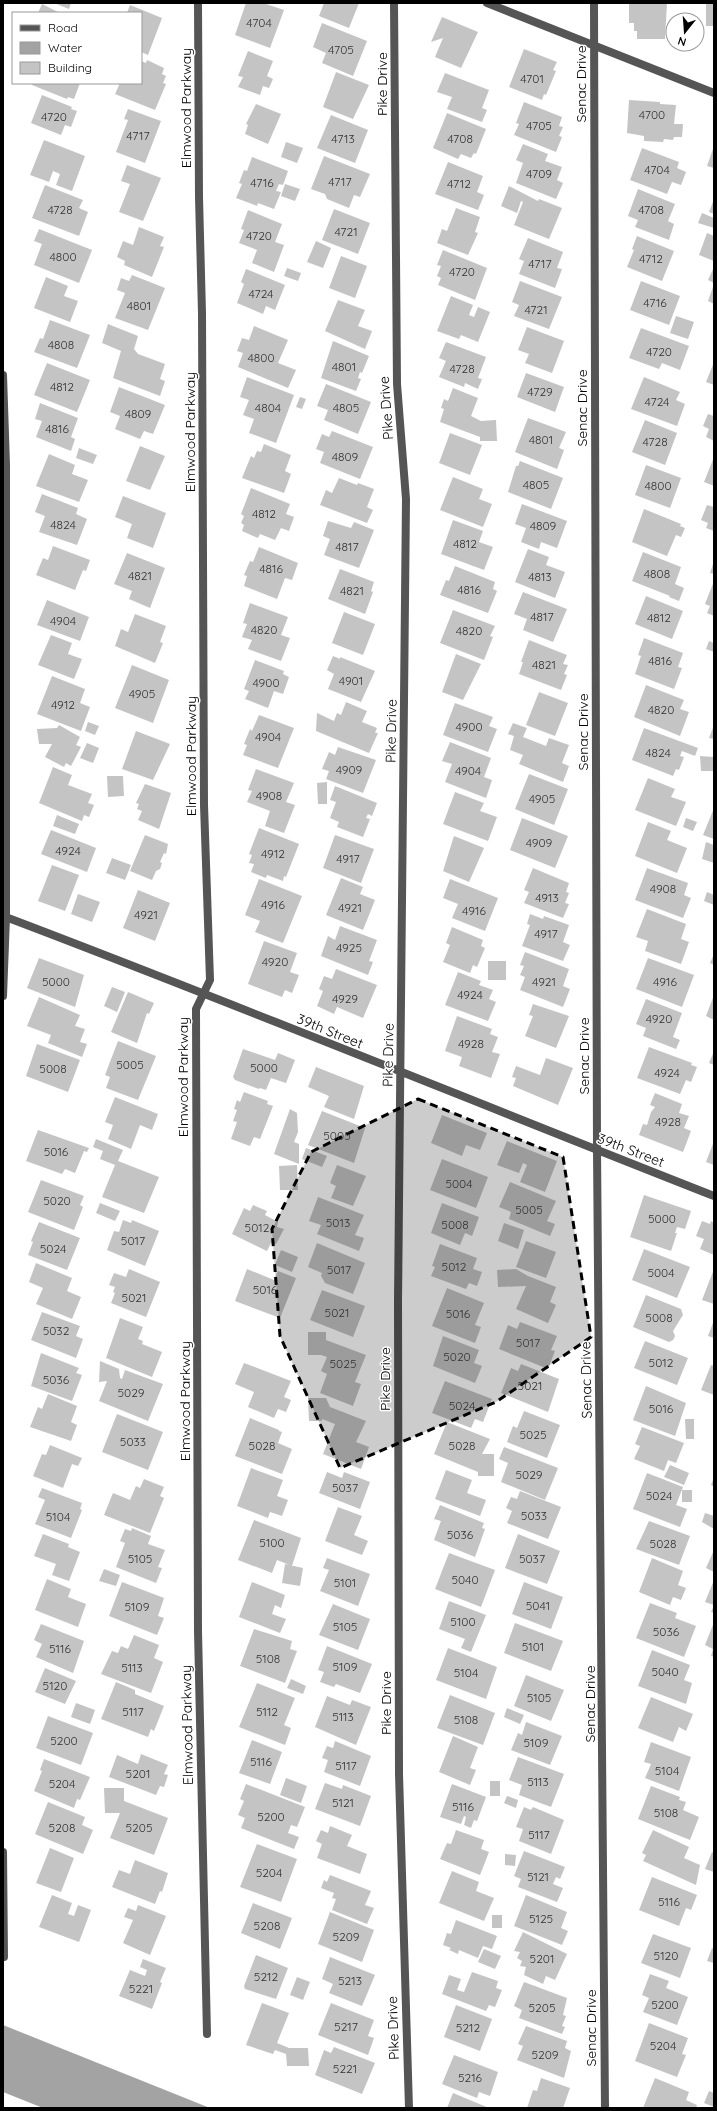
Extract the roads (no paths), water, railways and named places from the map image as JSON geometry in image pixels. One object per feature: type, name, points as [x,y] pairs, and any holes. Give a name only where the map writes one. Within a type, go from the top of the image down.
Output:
[{"type":"street","name":"Elmwood Parkway","points":[[198,3],[199,197],[202,313],[204,805],[210,980],[196,1009],[198,1623],[207,2034]]},
{"type":"street","name":"Pike Drive","points":[[394,3],[397,384],[406,499],[398,1302],[399,1774],[409,2108]]},
{"type":"street","points":[[487,3],[714,93]]},
{"type":"street","name":"Senac Drive","points":[[594,3],[597,1150],[605,2108]]},
{"type":"street","points":[[3,375],[6,466],[5,917],[3,996]]},
{"type":"street","name":"39th Street","points":[[5,917],[203,993],[401,1073],[714,1196]]},
{"type":"street","points":[[3,1852],[4,1957]]},
{"type":"water","points":[[3,2025],[210,2108],[43,2108],[3,2092]]}]
